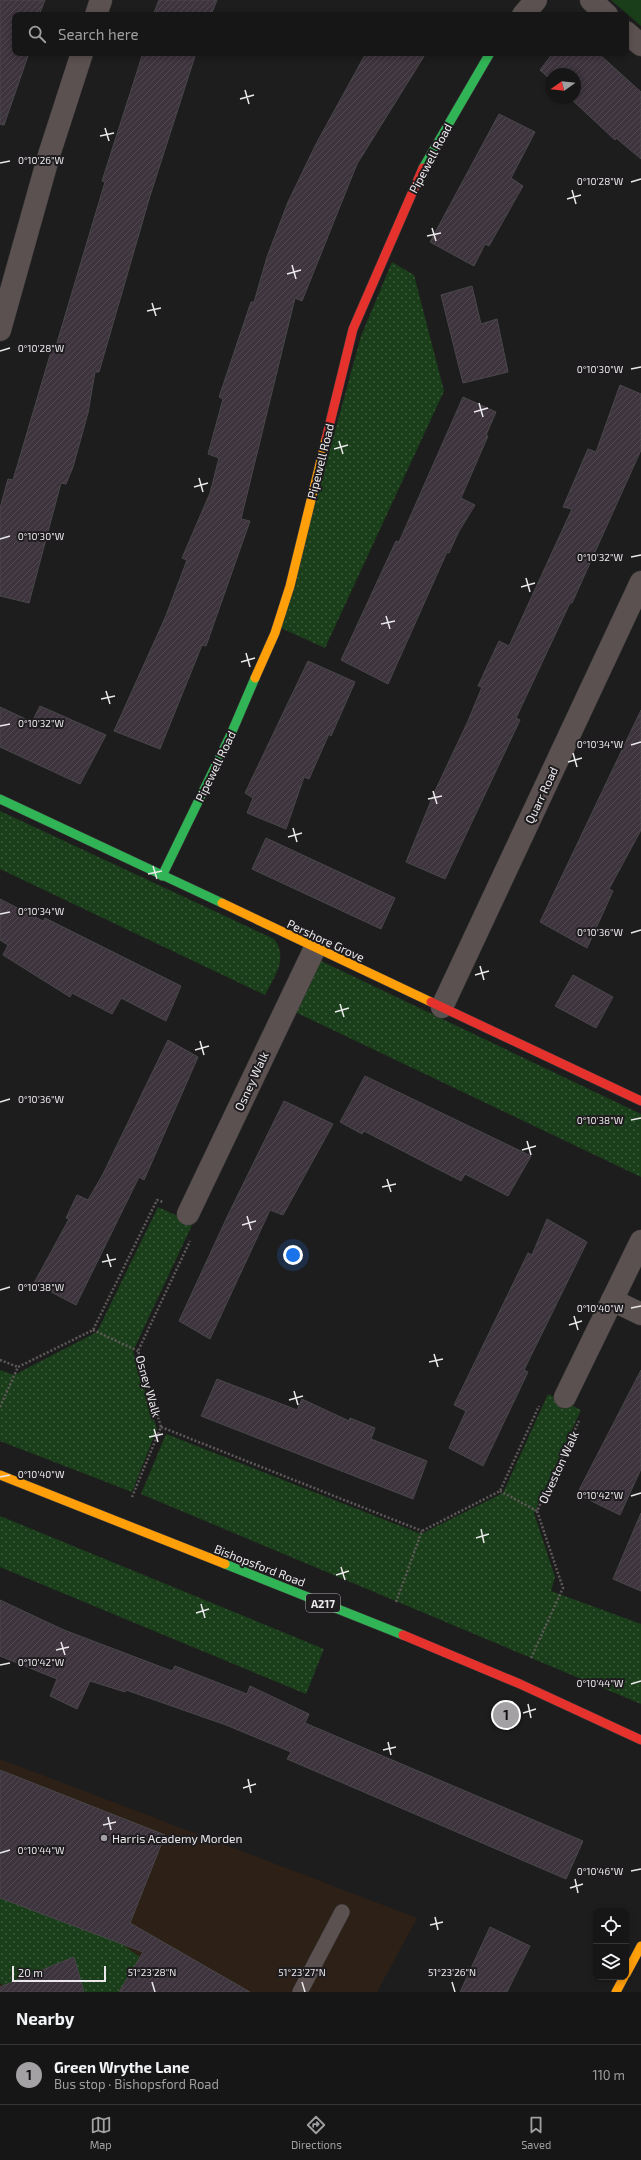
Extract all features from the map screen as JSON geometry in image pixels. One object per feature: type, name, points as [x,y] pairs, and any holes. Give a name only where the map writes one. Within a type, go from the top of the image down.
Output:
[{"type":"street","points":[[97,12],[101,0]]},
{"type":"street","points":[[526,12],[536,0]]},
{"type":"street","points":[[591,0],[604,12]]},
{"type":"street","points":[[629,35],[641,45]]},
{"type":"street","points":[[0,330],[49,155],[81,56]]},
{"type":"street","name":"Pipewell Road","points":[[162,876],[231,734],[275,633],[290,586],[353,329],[419,175],[488,56]]},
{"type":"street","name":"Quarr Road","points":[[442,1007],[641,582]]},
{"type":"street","name":"Pershore Grove","points":[[0,799],[641,1101]]},
{"type":"street","name":"Osney Walk","points":[[188,1214],[315,948]]},
{"type":"street","points":[[565,1397],[641,1241]]},
{"type":"street","points":[[612,1300],[641,1314]]},
{"type":"street","name":"Bishopsford Road","points":[[0,1475],[387,1628],[520,1684],[641,1740]]},
{"type":"street","points":[[629,1968],[641,1946]]},
{"type":"street","points":[[616,1992],[622,1980]]},
{"type":"lane","points":[[300,1992],[342,1912]]},
{"type":"path","name":"Osney Walk","points":[[93,1330],[157,1200],[200,1219],[138,1351],[161,1428],[120,1523]]},
{"type":"path","points":[[0,1408],[18,1367],[93,1330],[138,1351]]},
{"type":"path","points":[[0,1360],[18,1367]]},
{"type":"path","name":"Olveston Walk","points":[[500,1491],[547,1388],[586,1406],[537,1511],[562,1588],[520,1684]]},
{"type":"path","points":[[161,1428],[422,1531]]},
{"type":"path","points":[[387,1628],[422,1531],[500,1491],[537,1511]]},
{"type":"shaded area","name":"Harris Academy Morden","points":[[0,1759],[417,1918],[377,1992],[0,1992]]},
{"type":"green space","points":[[611,0],[641,0],[641,26],[629,16],[629,12],[625,12]]},
{"type":"green space","points":[[392,262],[414,275],[444,391],[325,648],[281,628],[361,336]]},
{"type":"green space","points":[[0,811],[274,939],[280,953],[280,960],[276,974],[265,995],[0,869]]},
{"type":"green space","points":[[319,960],[641,1114],[641,1177],[293,1011]]},
{"type":"green space","points":[[158,1207],[193,1223],[133,1351],[157,1429],[132,1492],[0,1441],[0,1370],[14,1375],[97,1332]]},
{"type":"green space","points":[[548,1394],[581,1410],[534,1513],[555,1577],[551,1591],[641,1624],[641,1704],[141,1494],[166,1434],[421,1534],[503,1493]]},
{"type":"green space","points":[[0,1516],[324,1649],[306,1694],[0,1567]]},
{"type":"green space","points":[[0,1898],[122,1944],[140,1957],[119,1992],[84,1992],[74,1957],[36,1972],[10,1992],[0,1983]]},
{"type":"building","points":[[0,0],[45,0],[40,12],[12,12],[12,56],[28,56],[4,125],[0,124]]},
{"type":"building","points":[[159,0],[217,0],[212,12],[154,12]]},
{"type":"building","points":[[142,56],[195,56],[150,196],[99,372],[95,372],[88,413],[73,467],[66,484],[61,483],[29,603],[0,596],[0,508],[8,479],[13,480],[53,345],[56,346],[105,182],[102,181]]},
{"type":"building","points":[[364,56],[424,56],[357,164],[302,301],[295,298],[241,519],[250,521],[206,646],[202,645],[160,749],[114,731],[165,618],[187,560],[182,558],[210,493],[219,458],[208,454],[223,399],[219,397],[251,302],[254,302],[267,257],[288,202],[316,144]]},
{"type":"building","points":[[551,56],[601,56],[641,92],[641,159],[616,138],[615,140],[576,104],[581,104],[581,68],[545,68],[545,75],[540,70]]},
{"type":"building","points":[[499,114],[535,132],[511,178],[523,186],[489,246],[485,244],[474,266],[430,242]]},
{"type":"building","points":[[472,286],[481,324],[497,319],[508,372],[463,383],[441,295]]},
{"type":"building","points":[[620,385],[641,394],[641,450],[572,603],[570,603],[516,718],[520,720],[445,879],[406,862],[435,791],[468,721],[482,687],[478,686],[499,641],[509,646],[572,509],[563,507],[588,449],[596,452]]},
{"type":"building","points":[[463,397],[496,412],[486,435],[488,436],[461,498],[475,505],[458,533],[449,553],[447,552],[388,684],[341,660],[396,541],[399,542]]},
{"type":"building","points":[[308,661],[355,682],[331,736],[329,734],[309,779],[304,777],[286,829],[247,813],[253,798],[245,793]]},
{"type":"building","points":[[40,706],[106,735],[80,784],[0,747],[0,707],[32,722]]},
{"type":"building","points":[[641,710],[641,830],[609,889],[613,891],[587,948],[540,922]]},
{"type":"building","points":[[266,838],[395,898],[381,929],[252,869]]},
{"type":"building","points":[[0,899],[43,921],[45,918],[181,986],[166,1021],[121,998],[112,1014],[72,993],[70,997],[3,955],[8,945],[0,940]]},
{"type":"building","points":[[573,975],[613,997],[596,1028],[555,1006]]},
{"type":"building","points":[[168,1040],[198,1057],[144,1180],[139,1177],[76,1305],[34,1283],[69,1219],[66,1218],[77,1195],[88,1200],[103,1174]]},
{"type":"building","points":[[365,1076],[531,1156],[508,1196],[465,1174],[461,1181],[364,1131],[362,1134],[340,1122]]},
{"type":"building","points":[[284,1101],[333,1124],[283,1215],[270,1210],[210,1339],[179,1321],[228,1215]]},
{"type":"building","points":[[547,1219],[587,1242],[524,1370],[528,1372],[483,1466],[449,1448],[466,1411],[454,1405],[528,1253],[532,1255]]},
{"type":"building","points":[[641,1370],[641,1469],[620,1515],[577,1494]]},
{"type":"building","points":[[217,1379],[297,1410],[302,1399],[349,1421],[350,1418],[375,1428],[371,1439],[427,1461],[413,1499],[201,1416]]},
{"type":"building","points":[[641,1513],[641,1591],[613,1579]]},
{"type":"building","points":[[0,1600],[64,1630],[172,1671],[175,1666],[247,1694],[250,1686],[309,1714],[305,1723],[583,1841],[566,1879],[287,1759],[291,1752],[226,1725],[126,1690],[125,1692],[90,1681],[77,1709],[50,1696],[57,1679],[0,1656]]},
{"type":"building","points":[[0,1770],[165,1835],[130,1923],[250,1992],[119,1992],[143,1952],[0,1898]]},
{"type":"building","points":[[490,1927],[530,1946],[507,1992],[460,1992]]},
{"type":"building","points":[[74,1957],[84,1992],[0,1992],[0,1987]]},
{"type":"traffic: fast","points":[[423,168],[488,56]]},
{"type":"traffic: fast","points":[[162,876],[231,734],[255,678]]},
{"type":"traffic: fast","points":[[0,799],[222,903]]},
{"type":"traffic: fast","points":[[225,1564],[403,1635]]},
{"type":"traffic: slow","points":[[255,678],[275,633],[290,586],[326,439]]},
{"type":"traffic: slow","points":[[222,903],[431,1002]]},
{"type":"traffic: slow","points":[[0,1475],[225,1564]]},
{"type":"traffic: slow","points":[[629,1968],[641,1946]]},
{"type":"traffic: slow","points":[[616,1992],[622,1980]]},
{"type":"traffic: jam","points":[[326,439],[353,329],[423,168]]},
{"type":"traffic: jam","points":[[431,1002],[641,1101]]},
{"type":"traffic: jam","points":[[403,1635],[520,1684],[641,1740]]},
{"type":"place","name":"Green Wrythe Lane","points":[[506,1715]]},
{"type":"place","name":"Harris Academy Morden","points":[[104,1838]]}]
